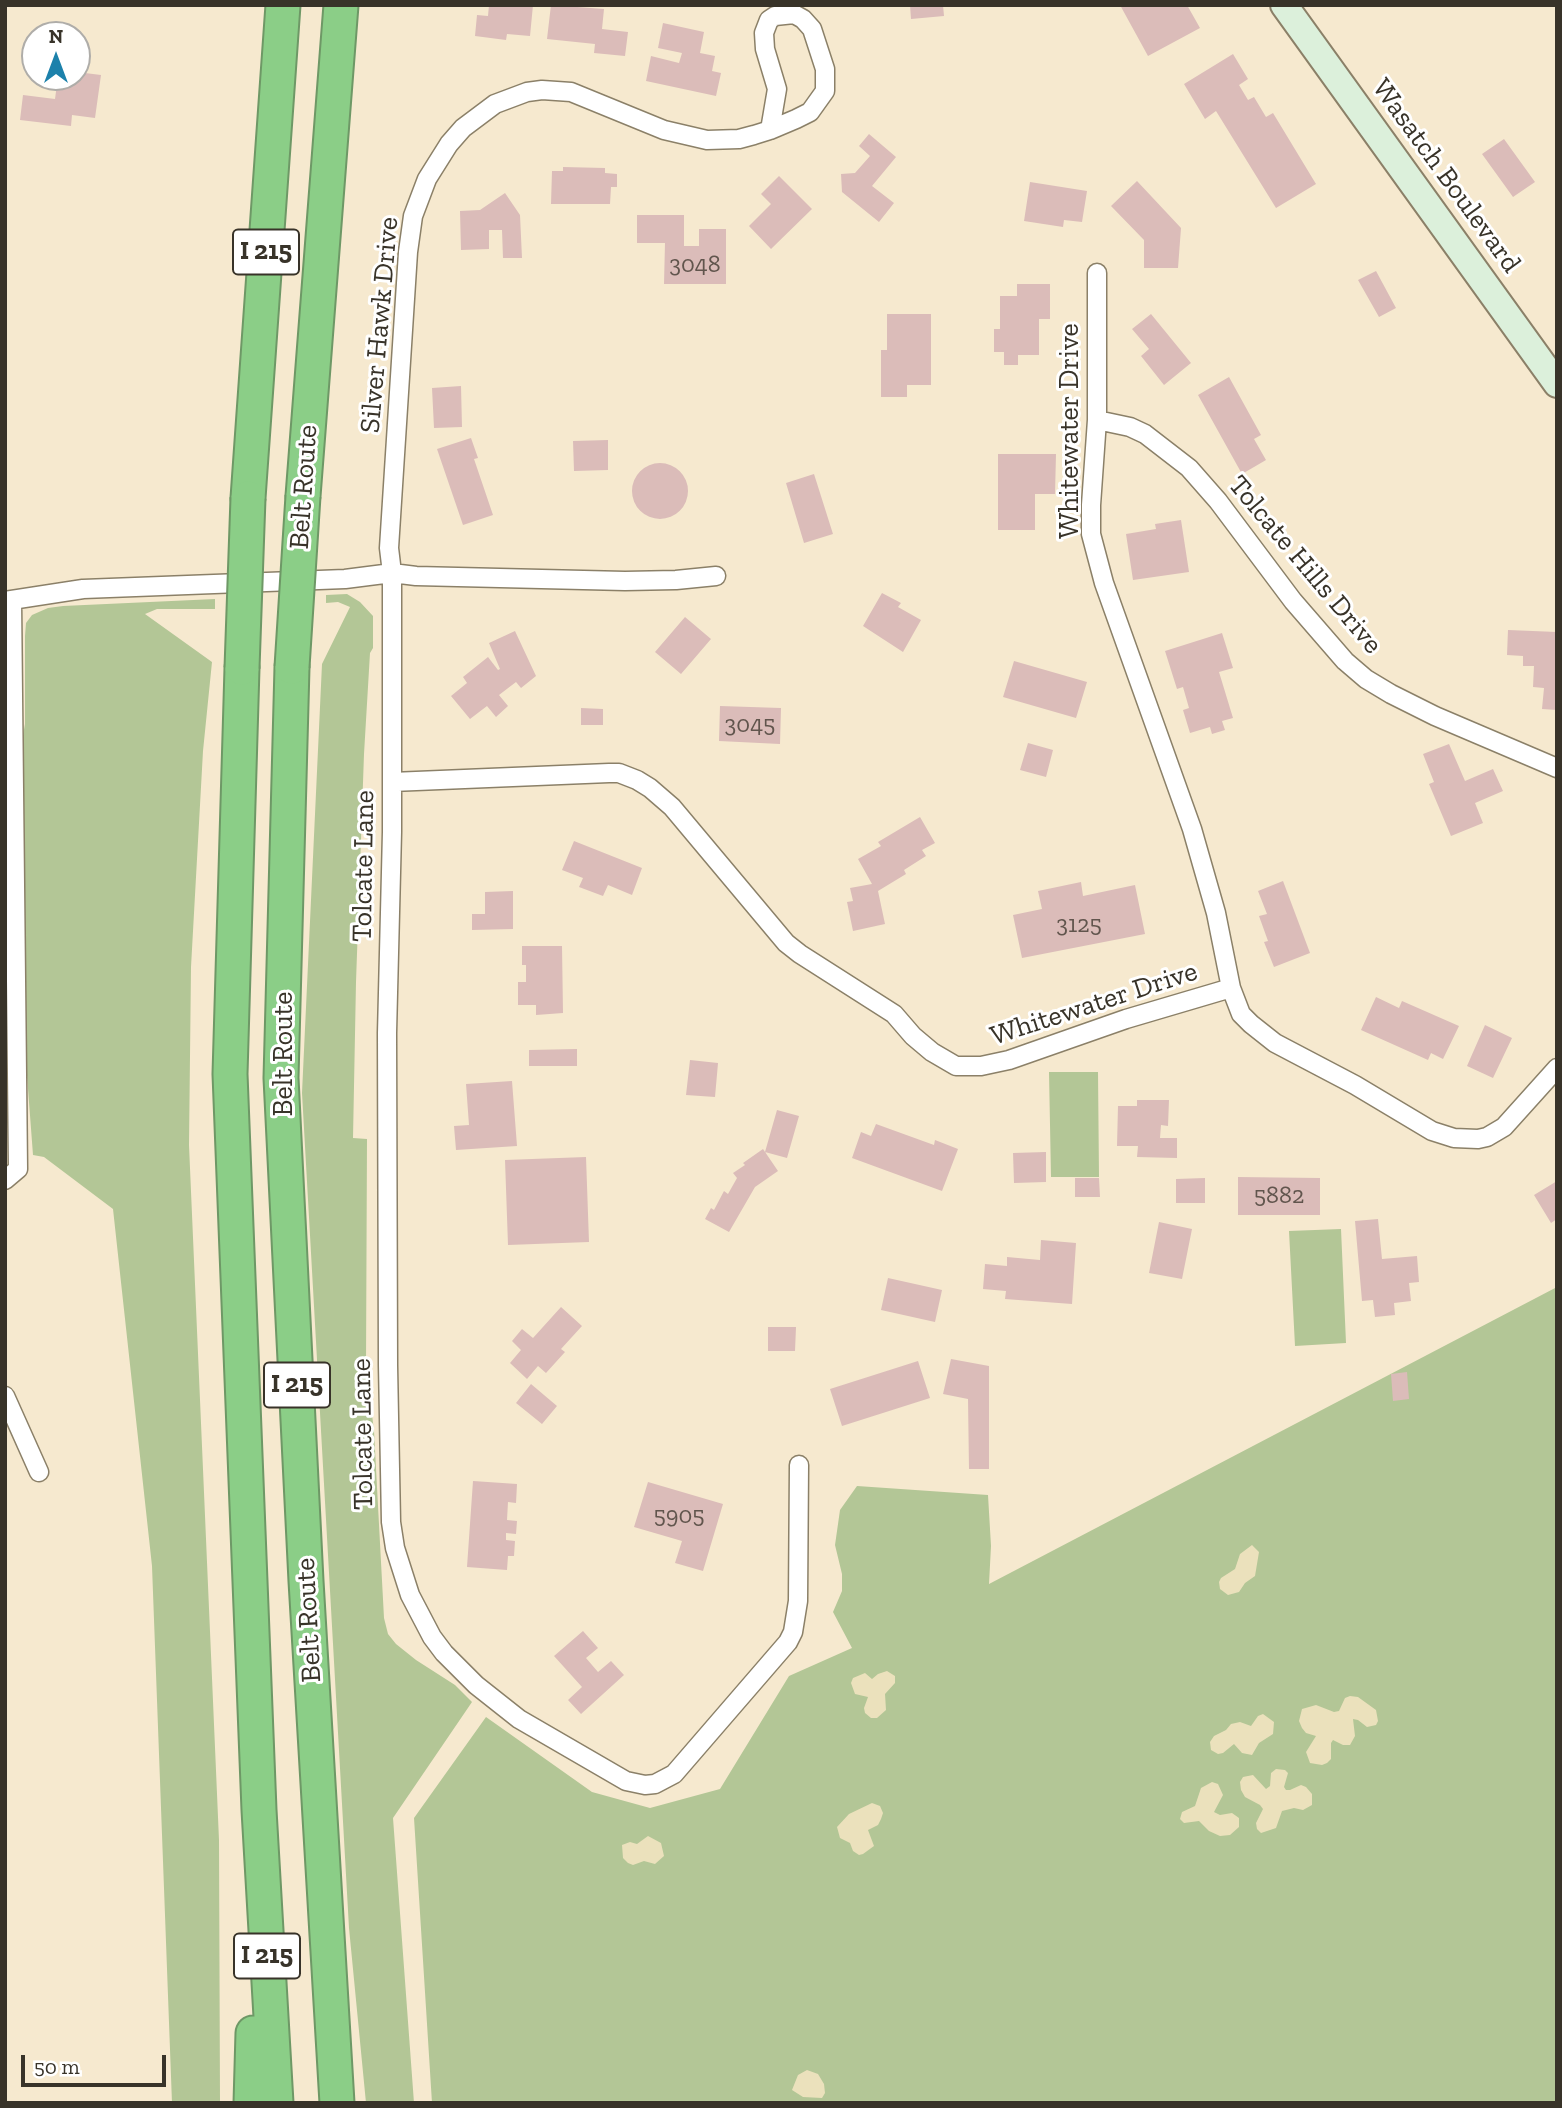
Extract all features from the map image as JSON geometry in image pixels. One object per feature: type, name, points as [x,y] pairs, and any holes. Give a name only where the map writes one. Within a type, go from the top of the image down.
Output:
[{"type":"highway","name":"Belt Route","points":[[276,2103],[258,1810],[230,1074],[248,498],[283,5]]},
{"type":"highway","name":"Belt Route","points":[[337,2103],[307,1595],[281,1078],[292,667],[341,5]]},
{"type":"highway","points":[[251,2103],[258,1810]]},
{"type":"street","name":"Wasatch Boulevard","points":[[1283,5],[1557,384]]},
{"type":"street","name":"Silver Hawk Drive","points":[[392,573],[389,548],[410,233],[419,197],[449,144],[477,115],[495,104],[512,96],[542,90],[585,96],[664,130],[692,138],[739,139],[770,130],[810,112],[827,86],[825,69],[812,29],[799,16],[781,10],[769,20],[764,33],[765,49],[777,89],[770,130]]},
{"type":"street","name":"Whitewater Drive","points":[[392,782],[609,773],[638,780],[672,807],[786,943],[894,1014],[913,1036],[932,1052],[956,1066],[981,1066],[1009,1060],[1126,1019],[1231,988],[1206,872],[1095,551],[1090,519],[1097,420],[1097,273]]},
{"type":"street","name":"Tolcate Hills Drive","points":[[1097,420],[1123,425],[1145,434],[1189,468],[1293,601],[1345,661],[1366,679],[1435,716],[1557,768]]},
{"type":"street","points":[[5,1180],[18,1169],[9,601],[83,589],[345,579],[392,573],[416,576],[625,581],[716,576]]},
{"type":"street","name":"Tolcate Lane","points":[[392,573],[392,782],[387,1033],[391,1522],[402,1573],[420,1617],[444,1653],[495,1702],[519,1720],[626,1781],[645,1785],[665,1780],[674,1774],[788,1642],[793,1632],[798,1601],[799,1465]]},
{"type":"street","points":[[1231,988],[1241,1014],[1262,1034],[1444,1136],[1478,1139],[1496,1132],[1516,1117],[1557,1068]]},
{"type":"street","points":[[5,1396],[38,1472]]},
{"type":"green space","points":[[347,594],[360,602],[373,616],[364,754],[353,1138],[367,1139],[366,1364],[374,1431],[384,1618],[388,1634],[396,1644],[455,1685],[472,1702],[393,1818],[414,2103],[366,2103],[349,1928],[302,1093],[322,664],[350,607],[338,602],[326,603],[326,595]]},
{"type":"green space","points":[[215,599],[215,609],[157,609],[145,614],[212,662],[203,751],[191,967],[189,1145],[219,1840],[220,2103],[172,2103],[152,1566],[113,1209],[44,1157],[33,1155],[25,1049],[21,747],[25,724],[26,623],[32,615],[48,608],[63,606]]},
{"type":"green space","points":[[1049,1072],[1098,1072],[1099,1177],[1051,1177]]},
{"type":"green space","points":[[1341,1229],[1346,1343],[1295,1346],[1289,1231]]},
{"type":"green space","points":[[1557,1287],[1557,2103],[432,2103],[414,1818],[486,1717],[592,1792],[650,1808],[720,1789],[789,1676],[852,1648],[833,1612],[842,1591],[842,1574],[835,1545],[840,1510],[857,1486],[988,1495],[991,1546],[989,1584]]},
{"type":"sand","points":[[1252,1545],[1259,1552],[1255,1576],[1245,1583],[1239,1592],[1228,1595],[1220,1589],[1219,1582],[1235,1569],[1240,1554]]},
{"type":"sand","points":[[887,1671],[895,1676],[895,1683],[885,1694],[886,1710],[877,1718],[871,1718],[864,1708],[868,1697],[855,1694],[851,1683],[853,1678],[865,1673],[872,1679]]},
{"type":"sand","points":[[1358,1697],[1376,1710],[1376,1725],[1367,1727],[1353,1719],[1355,1736],[1350,1745],[1333,1740],[1331,1759],[1327,1763],[1310,1763],[1306,1752],[1316,1736],[1306,1733],[1302,1728],[1299,1721],[1302,1709],[1316,1705],[1334,1712],[1339,1711],[1345,1698]]},
{"type":"sand","points":[[1263,1714],[1274,1722],[1273,1734],[1259,1743],[1252,1755],[1242,1753],[1234,1744],[1223,1753],[1218,1754],[1211,1750],[1210,1742],[1214,1736],[1231,1724],[1240,1722],[1251,1726],[1258,1716]]},
{"type":"sand","points":[[1276,1769],[1288,1773],[1284,1787],[1286,1790],[1301,1785],[1306,1787],[1312,1794],[1312,1805],[1303,1810],[1294,1808],[1282,1811],[1276,1828],[1261,1833],[1256,1823],[1263,1809],[1245,1797],[1240,1782],[1243,1777],[1253,1775],[1266,1789],[1270,1786],[1271,1773]]},
{"type":"sand","points":[[1212,1782],[1218,1784],[1223,1795],[1214,1812],[1220,1815],[1232,1813],[1239,1818],[1239,1827],[1230,1835],[1220,1836],[1209,1831],[1199,1821],[1184,1823],[1180,1819],[1182,1812],[1195,1806],[1201,1788]]},
{"type":"sand","points":[[872,1803],[880,1806],[883,1813],[878,1825],[868,1830],[874,1846],[859,1855],[853,1851],[850,1843],[840,1838],[837,1827],[849,1814]]},
{"type":"sand","points":[[648,1836],[661,1843],[664,1856],[655,1864],[644,1861],[633,1865],[628,1863],[623,1858],[622,1845],[630,1842],[637,1844]]},
{"type":"sand","points":[[807,2070],[818,2074],[824,2084],[825,2093],[822,2098],[803,2097],[792,2090],[798,2075]]},
{"type":"building","points":[[489,5],[533,5],[530,36],[507,34],[506,40],[475,36],[477,15],[488,16]]},
{"type":"building","points":[[551,5],[604,9],[602,29],[628,32],[625,56],[594,53],[595,44],[547,39]]},
{"type":"building","points":[[910,5],[943,5],[944,16],[911,19]]},
{"type":"building","points":[[1120,5],[1187,5],[1200,28],[1148,56]]},
{"type":"building","points":[[663,23],[704,32],[700,53],[715,56],[712,71],[721,73],[716,96],[646,81],[651,56],[679,63],[682,53],[658,48]]},
{"type":"building","points":[[1233,54],[1248,79],[1239,85],[1248,100],[1254,97],[1266,117],[1273,113],[1316,184],[1276,208],[1216,111],[1205,119],[1184,84]]},
{"type":"building","points":[[91,74],[101,75],[95,118],[72,115],[71,126],[20,120],[23,95],[55,99],[56,91],[91,91]]},
{"type":"building","points":[[869,134],[896,157],[872,186],[894,203],[879,222],[842,192],[841,174],[855,173],[870,156],[859,146]]},
{"type":"building","points":[[1504,139],[1535,182],[1513,197],[1482,154]]},
{"type":"building","points":[[563,167],[605,168],[605,173],[617,174],[617,187],[611,187],[610,204],[551,204],[552,171],[563,171]]},
{"type":"building","points":[[779,176],[812,209],[771,249],[749,226],[771,204],[761,194]]},
{"type":"building","points":[[1137,181],[1181,228],[1178,268],[1144,268],[1144,240],[1111,206]]},
{"type":"building","points":[[1030,182],[1087,191],[1082,222],[1064,220],[1063,227],[1024,221]]},
{"type":"building","points":[[505,193],[520,215],[522,258],[503,258],[502,230],[489,230],[489,249],[461,250],[460,211],[480,210]]},
{"type":"building","points":[[637,215],[684,215],[684,246],[699,246],[699,229],[726,229],[726,284],[664,284],[665,243],[637,243]]},
{"type":"building","points":[[1376,271],[1396,308],[1379,317],[1358,280]]},
{"type":"building","points":[[1017,284],[1050,284],[1050,319],[1039,319],[1039,355],[1018,355],[1018,365],[1004,365],[1004,352],[994,352],[994,329],[1000,329],[1000,296],[1017,296]]},
{"type":"building","points":[[887,314],[931,314],[931,385],[907,385],[907,397],[881,397],[881,350],[887,350]]},
{"type":"building","points":[[1151,314],[1191,363],[1164,385],[1141,356],[1149,349],[1132,329]]},
{"type":"building","points":[[1229,377],[1261,435],[1254,439],[1266,460],[1242,474],[1198,395]]},
{"type":"building","points":[[461,386],[462,427],[434,428],[432,388]]},
{"type":"building","points":[[471,438],[478,458],[474,459],[493,515],[463,525],[437,449]]},
{"type":"building","points":[[608,440],[608,470],[574,471],[573,441]]},
{"type":"building","points":[[998,454],[1056,454],[1055,494],[1035,494],[1035,530],[998,530]]},
{"type":"building","points":[[660,463],[675,468],[683,476],[688,491],[683,506],[675,514],[660,519],[645,514],[637,506],[632,491],[637,476],[645,468]]},
{"type":"building","points":[[814,474],[833,534],[804,543],[786,483]]},
{"type":"building","points":[[1181,520],[1189,572],[1133,580],[1126,534],[1156,529],[1155,524]]},
{"type":"building","points":[[882,593],[901,603],[898,607],[921,620],[903,652],[863,626]]},
{"type":"building","points":[[685,617],[711,639],[681,674],[655,652]]},
{"type":"building","points":[[1508,630],[1557,632],[1557,710],[1542,709],[1544,688],[1533,687],[1534,666],[1523,666],[1523,656],[1507,655]]},
{"type":"building","points":[[515,631],[536,676],[521,688],[516,682],[499,695],[508,706],[496,717],[487,706],[470,719],[451,696],[467,683],[463,677],[488,657],[498,670],[500,669],[489,643]]},
{"type":"building","points":[[1222,633],[1233,668],[1219,672],[1233,718],[1222,721],[1225,730],[1212,734],[1210,727],[1190,733],[1183,710],[1189,708],[1183,687],[1177,689],[1165,651]]},
{"type":"building","points":[[1014,661],[1087,682],[1076,718],[1003,697]]},
{"type":"building","points":[[720,706],[781,708],[780,744],[719,741]]},
{"type":"building","points":[[581,708],[603,709],[603,725],[581,725]]},
{"type":"building","points":[[1028,743],[1053,750],[1046,777],[1020,770]]},
{"type":"building","points":[[1449,744],[1465,781],[1493,769],[1503,791],[1475,803],[1483,823],[1451,836],[1429,784],[1434,782],[1423,754]]},
{"type":"building","points":[[920,817],[935,843],[922,850],[926,856],[904,870],[906,874],[878,891],[885,924],[853,931],[847,902],[853,901],[850,888],[872,884],[858,859],[881,846],[878,842]]},
{"type":"building","points":[[574,841],[642,868],[632,895],[608,885],[603,896],[579,887],[583,878],[562,870]]},
{"type":"building","points":[[1283,881],[1310,953],[1274,967],[1264,942],[1268,941],[1259,916],[1267,914],[1258,891]]},
{"type":"building","points":[[1081,882],[1083,896],[1135,885],[1145,934],[1022,958],[1013,915],[1042,909],[1038,891]]},
{"type":"building","points":[[513,891],[513,929],[472,930],[472,914],[485,914],[485,892]]},
{"type":"building","points":[[522,946],[562,946],[563,1013],[536,1015],[536,1005],[518,1005],[518,982],[526,982]]},
{"type":"building","points":[[1376,997],[1399,1008],[1402,1001],[1459,1026],[1443,1059],[1431,1053],[1428,1060],[1361,1030]]},
{"type":"building","points":[[1485,1025],[1512,1038],[1493,1078],[1467,1066]]},
{"type":"building","points":[[577,1049],[577,1066],[529,1066],[529,1050]]},
{"type":"building","points":[[690,1060],[718,1063],[715,1097],[686,1095]]},
{"type":"building","points":[[512,1081],[517,1146],[456,1150],[454,1126],[469,1125],[466,1084]]},
{"type":"building","points":[[1137,1100],[1169,1100],[1168,1126],[1161,1125],[1160,1138],[1177,1138],[1177,1158],[1137,1157],[1138,1146],[1117,1146],[1118,1106],[1137,1106]]},
{"type":"building","points":[[777,1110],[799,1116],[787,1158],[765,1152]]},
{"type":"building","points":[[876,1124],[934,1145],[935,1140],[958,1149],[942,1191],[852,1158],[861,1132],[871,1136]]},
{"type":"building","points":[[763,1149],[778,1171],[755,1187],[729,1232],[705,1219],[711,1208],[714,1210],[724,1191],[728,1194],[737,1178],[733,1173]]},
{"type":"building","points":[[1046,1152],[1046,1182],[1014,1183],[1013,1153]]},
{"type":"building","points":[[586,1157],[589,1242],[508,1245],[505,1160]]},
{"type":"building","points":[[1238,1177],[1320,1178],[1320,1215],[1238,1215]]},
{"type":"building","points":[[1075,1178],[1099,1178],[1100,1197],[1075,1197]]},
{"type":"building","points":[[1205,1178],[1205,1203],[1176,1203],[1176,1179]]},
{"type":"building","points":[[1557,1181],[1557,1219],[1551,1223],[1534,1195]]},
{"type":"building","points":[[1378,1219],[1382,1259],[1417,1256],[1419,1282],[1409,1283],[1411,1301],[1394,1303],[1395,1315],[1375,1317],[1373,1300],[1362,1301],[1355,1221]]},
{"type":"building","points":[[1159,1222],[1192,1229],[1182,1279],[1149,1273]]},
{"type":"building","points":[[1041,1240],[1076,1243],[1072,1304],[1005,1299],[1006,1291],[983,1289],[985,1264],[1007,1266],[1007,1257],[1040,1260]]},
{"type":"building","points":[[888,1278],[942,1290],[935,1322],[881,1310]]},
{"type":"building","points":[[561,1307],[582,1326],[561,1349],[565,1352],[546,1373],[538,1366],[527,1379],[510,1363],[521,1350],[512,1341],[522,1329],[533,1338]]},
{"type":"building","points":[[768,1327],[796,1327],[795,1351],[768,1351]]},
{"type":"building","points":[[951,1359],[989,1366],[989,1469],[969,1469],[968,1399],[943,1394]]},
{"type":"building","points":[[918,1361],[930,1398],[842,1426],[830,1389]]},
{"type":"building","points":[[1407,1372],[1409,1399],[1393,1401],[1391,1374]]},
{"type":"building","points":[[531,1384],[557,1406],[542,1424],[516,1403]]},
{"type":"building","points":[[473,1481],[517,1484],[516,1503],[508,1502],[507,1520],[517,1521],[516,1534],[506,1533],[506,1540],[515,1541],[514,1556],[508,1556],[507,1570],[467,1567]]},
{"type":"building","points":[[648,1482],[723,1504],[703,1571],[675,1563],[682,1541],[634,1527]]},
{"type":"building","points":[[583,1631],[598,1648],[586,1658],[598,1672],[611,1661],[624,1675],[581,1714],[568,1700],[582,1687],[554,1656]]}]
